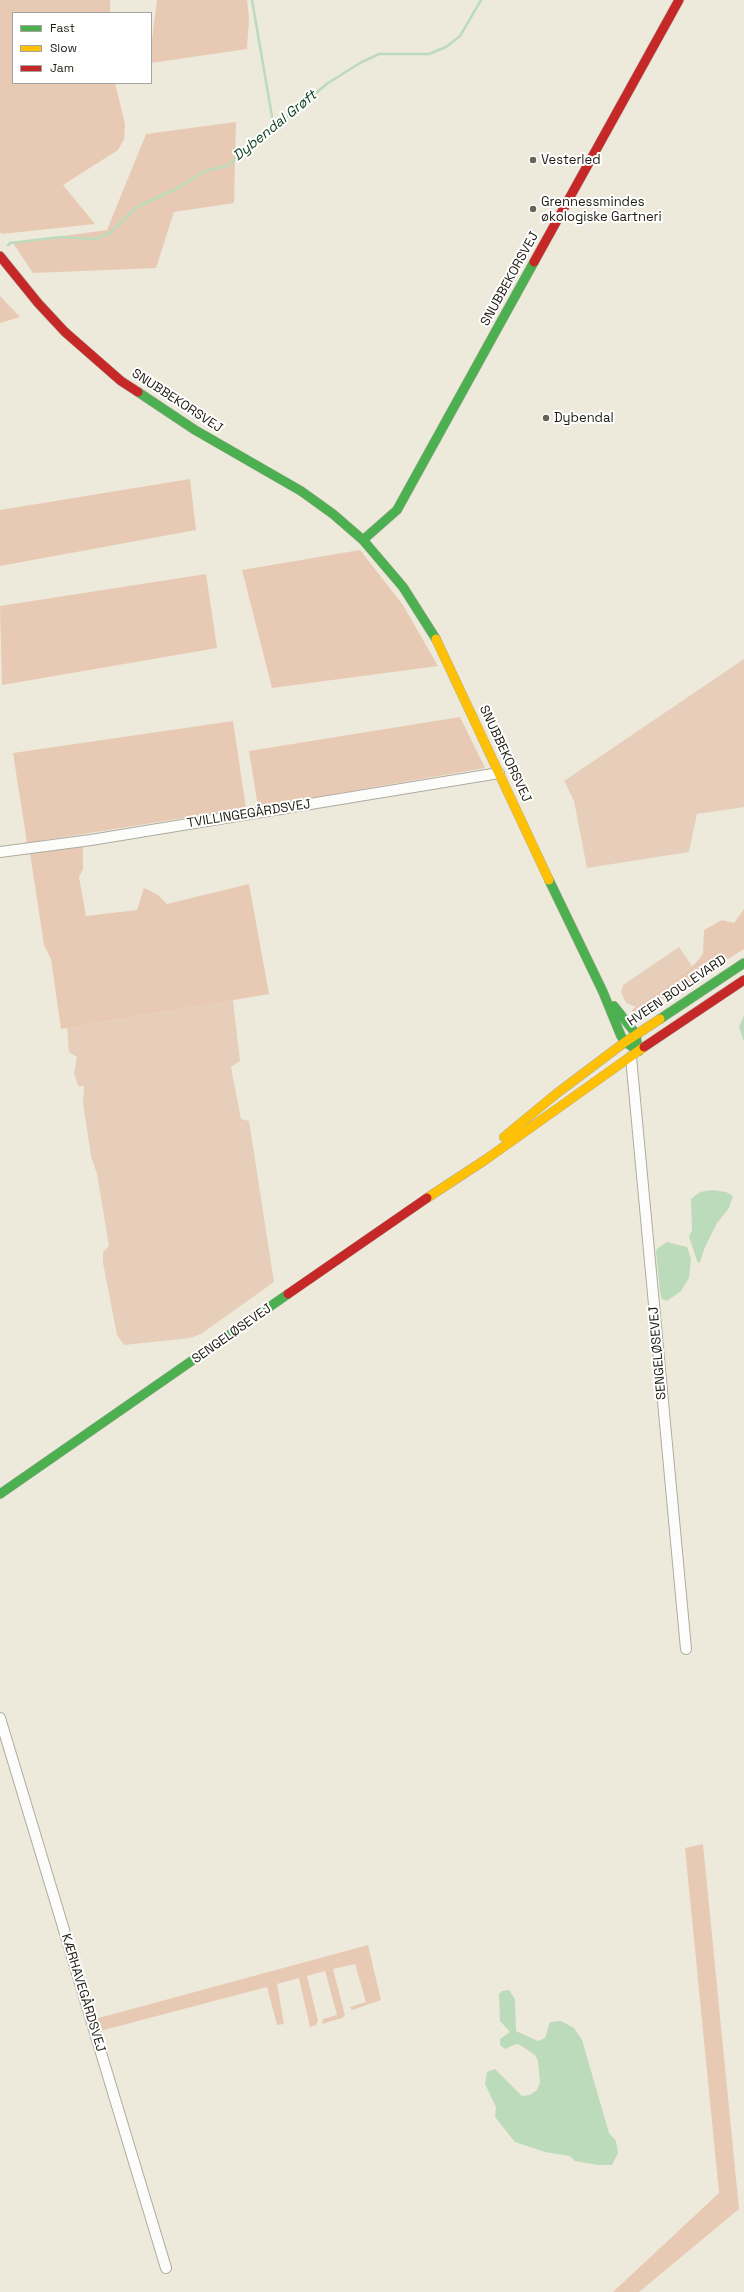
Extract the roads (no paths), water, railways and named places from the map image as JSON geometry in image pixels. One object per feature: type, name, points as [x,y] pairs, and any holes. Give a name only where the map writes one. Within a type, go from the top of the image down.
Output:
[{"type":"street","name":"SNUBBEKORSVEJ","points":[[363,540],[397,510],[679,0]]},
{"type":"street","name":"SNUBBEKORSVEJ","points":[[0,256],[38,303],[65,332],[121,381],[195,430],[301,491],[333,514],[363,540],[403,587],[427,622],[452,670],[625,1042]]},
{"type":"street","name":"TVILLINGEGÅRDSVEJ","points":[[0,852],[46,847],[499,773]]},
{"type":"street","name":"HVEEN BOULEVARD","points":[[625,1042],[744,962]]},
{"type":"street","name":"HVEEN BOULEVARD","points":[[635,1054],[744,980]]},
{"type":"street","name":"SNUBBEKORSVEJ","points":[[603,992],[636,1034],[635,1054]]},
{"type":"street","points":[[625,1042],[635,1054]]},
{"type":"street","name":"SENGELØSEVEJ","points":[[463,1173],[556,1094],[625,1042]]},
{"type":"street","name":"SENGELØSEVEJ","points":[[0,1494],[463,1173],[485,1160],[635,1054]]},
{"type":"street","name":"SENGELØSEVEJ","points":[[635,1054],[686,1649]]},
{"type":"street","name":"KÆRHAVEGÅRDSVEJ","points":[[0,1718],[166,2268]]},
{"type":"waterway","points":[[252,0],[274,128]]},
{"type":"waterway","name":"Dybendal Grøft","points":[[8,245],[10,243],[61,237],[95,239],[110,233],[137,207],[178,188],[205,171],[227,166],[328,83],[360,63],[379,54],[429,54],[446,47],[460,36],[481,0]]},
{"type":"place","name":"Vesterled","points":[[533,160]]},
{"type":"place","name":"Grennessmindes økologiske Gartneri","points":[[533,209]]},
{"type":"place","name":"Dybendal","points":[[546,418]]}]
